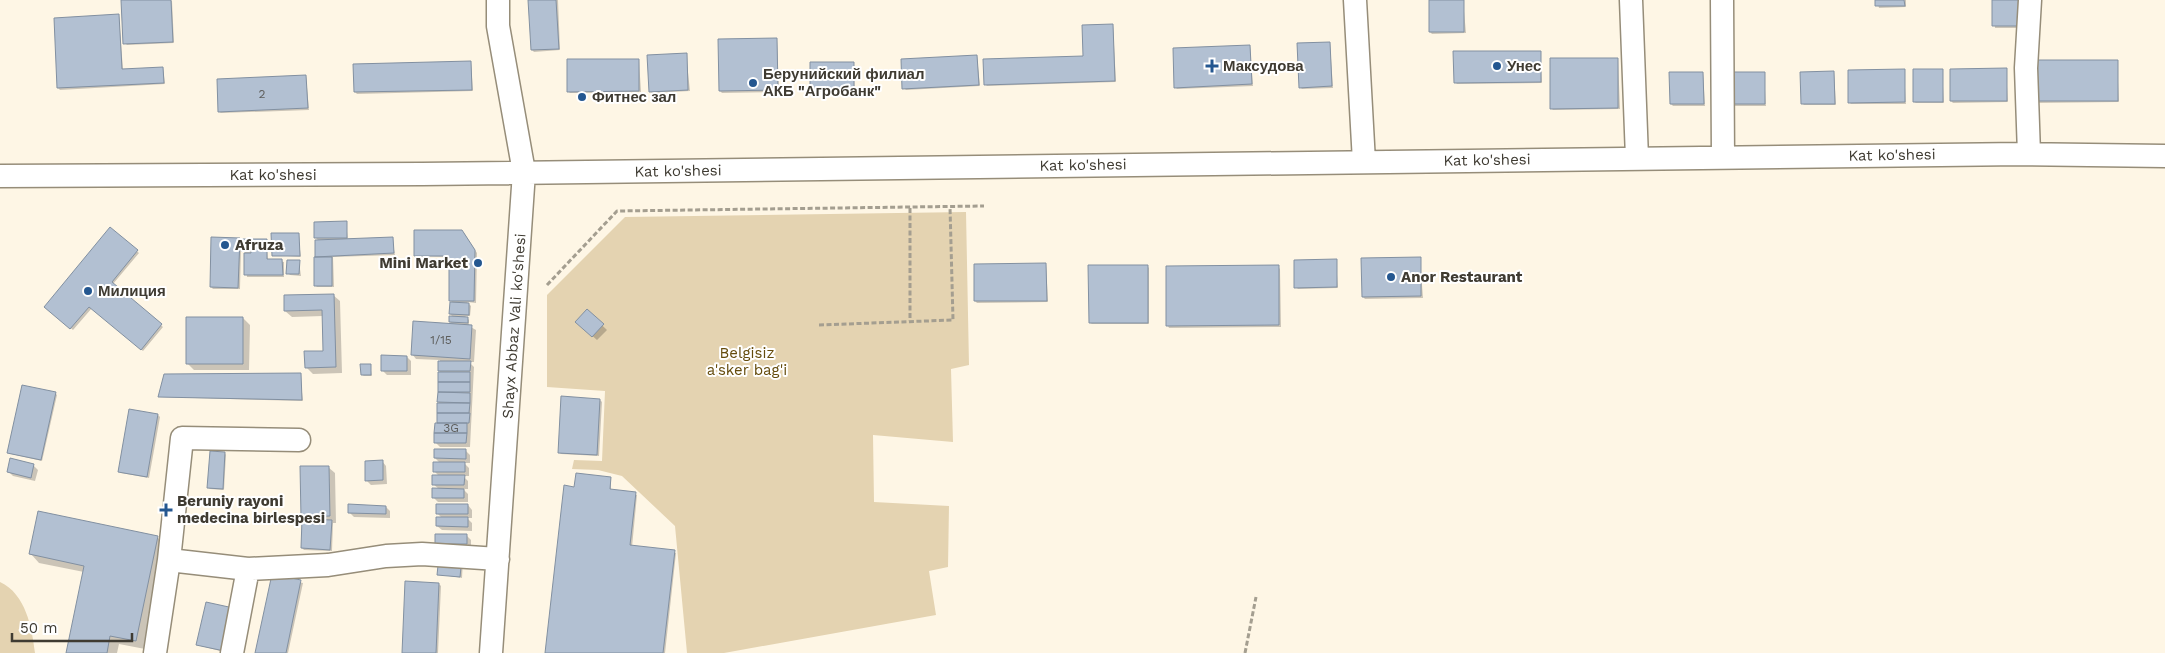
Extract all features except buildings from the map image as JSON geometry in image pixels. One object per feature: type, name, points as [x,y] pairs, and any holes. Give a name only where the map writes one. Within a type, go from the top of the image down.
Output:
[{"type":"street","name":"Shayx Abbaz Vali ko'shesi","points":[[491,653],[524,172],[498,26],[498,0]]},
{"type":"street","points":[[1355,0],[1364,162]]},
{"type":"street","points":[[1632,0],[1637,158]]},
{"type":"street","points":[[1722,0],[1723,157]]},
{"type":"street","points":[[2029,154],[2026,68],[2030,0]]},
{"type":"street","name":"Kat ko'shesi","points":[[0,176],[524,172],[2029,154],[2165,156]]},
{"type":"street","points":[[155,653],[169,560],[182,438],[299,440]]},
{"type":"street","points":[[169,560],[248,570],[328,565],[386,556],[422,554],[498,558]]},
{"type":"street","points":[[232,653],[248,570]]},
{"type":"path","points":[[547,286],[617,211],[984,206]]},
{"type":"path","points":[[819,325],[953,320],[950,207]]},
{"type":"path","points":[[910,208],[910,321]]},
{"type":"path","points":[[1245,653],[1256,597]]},
{"type":"green space","name":"Belgisiz a'sker bag'i","points":[[966,212],[969,365],[951,369],[953,442],[873,435],[874,502],[949,506],[948,567],[929,571],[936,615],[724,653],[687,653],[675,526],[622,476],[598,470],[572,469],[574,460],[602,461],[605,391],[547,387],[547,295],[625,217]]},
{"type":"green space","points":[[0,582],[9,587],[22,603],[32,633],[35,653],[0,653]]},
{"type":"place","name":"Максудова","points":[[1212,66]]},
{"type":"place","name":"Унес","points":[[1497,66]]},
{"type":"place","name":"Берунийский филиал АКБ \"Агробанк\"","points":[[753,83]]},
{"type":"place","name":"Фитнес зал","points":[[582,97]]},
{"type":"place","name":"Afruza","points":[[225,245]]},
{"type":"place","name":"Mini Market","points":[[478,263]]},
{"type":"place","name":"Anor Restaurant","points":[[1391,277]]},
{"type":"place","name":"Милиция","points":[[88,291]]},
{"type":"place","name":"Beruniy rayoni medecina birlespesi","points":[[166,510]]}]
